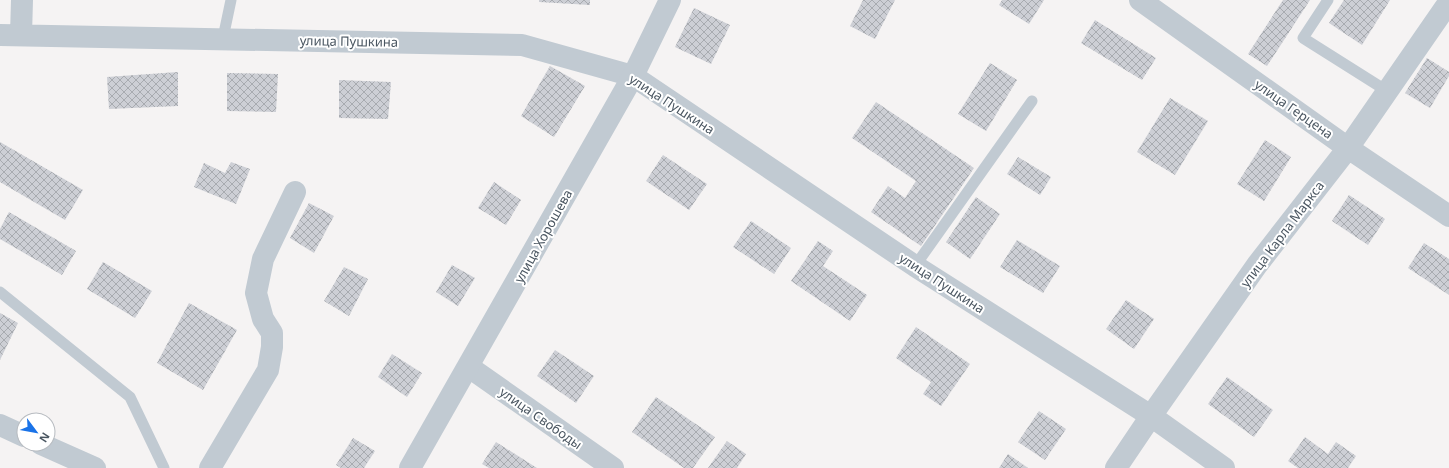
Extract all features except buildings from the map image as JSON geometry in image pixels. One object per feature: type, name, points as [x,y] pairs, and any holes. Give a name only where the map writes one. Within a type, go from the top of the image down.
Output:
[{"type":"street","points":[[10,35],[22,0]]},
{"type":"street","name":"улица Хорошева","points":[[410,468],[633,76],[670,0]]},
{"type":"street","name":"улица Герцена","points":[[1140,0],[1348,148],[1449,216]]},
{"type":"street","name":"улица Карла Маркса","points":[[1116,468],[1257,265],[1348,148],[1449,2]]},
{"type":"street","name":"улица Пушкина","points":[[10,35],[522,45],[633,76],[915,266],[1151,416],[1224,468]]},
{"type":"street","points":[[210,468],[268,370],[272,347],[272,333],[263,319],[256,293],[263,259],[295,192]]},
{"type":"street","name":"улица Свободы","points":[[468,367],[613,468]]},
{"type":"street","points":[[0,425],[16,432]]},
{"type":"street","points":[[56,450],[95,468]]},
{"type":"lane","points":[[223,38],[231,0]]},
{"type":"lane","points":[[1328,0],[1303,38],[1387,91]]},
{"type":"lane","points":[[915,266],[1032,101]]},
{"type":"lane","points":[[0,292],[130,397],[164,468]]}]
